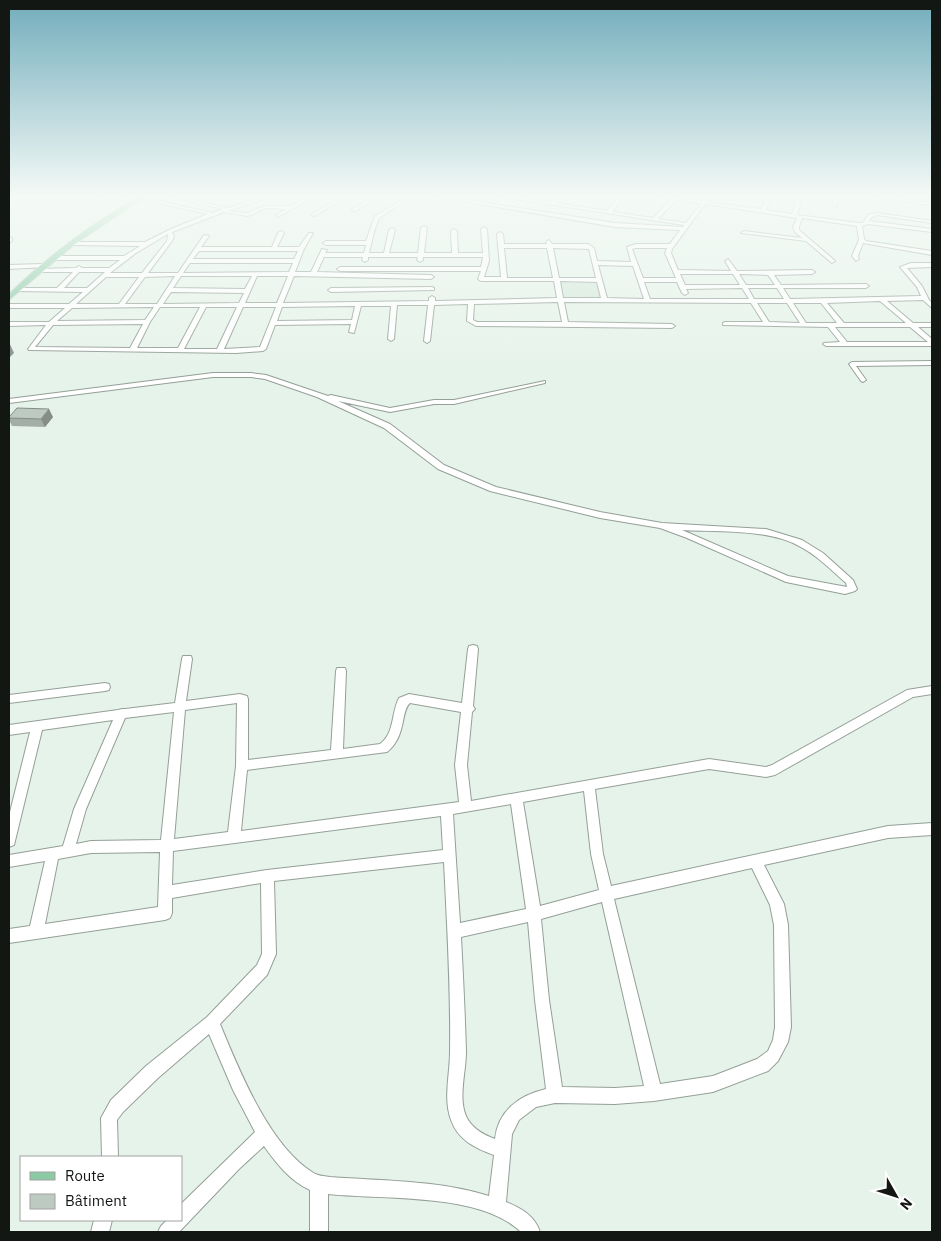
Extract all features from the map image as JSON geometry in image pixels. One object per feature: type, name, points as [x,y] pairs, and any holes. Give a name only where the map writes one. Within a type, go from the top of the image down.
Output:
[{"type":"main road","points":[[9,298],[54,254]]},
{"type":"main road","points":[[9,290],[58,254]]},
{"type":"street","points":[[60,290],[93,254]]},
{"type":"street","points":[[131,254],[70,306],[31,349],[263,349],[293,275],[299,254]]},
{"type":"street","points":[[120,306],[159,254]]},
{"type":"street","points":[[133,349],[147,322],[193,254]]},
{"type":"street","points":[[502,254],[504,280]]},
{"type":"street","points":[[551,254],[565,324]]},
{"type":"street","points":[[593,254],[605,301]]},
{"type":"street","points":[[631,254],[648,301]]},
{"type":"street","points":[[668,254],[689,301]]},
{"type":"street","points":[[824,254],[832,261]]},
{"type":"street","points":[[856,254],[856,259]]},
{"type":"street","points":[[314,272],[322,255],[485,255],[481,279],[600,280]]},
{"type":"street","points":[[420,255],[420,269]]},
{"type":"street","points":[[363,269],[365,256]]},
{"type":"street","points":[[53,258],[125,258]]},
{"type":"street","points":[[188,261],[297,261]]},
{"type":"street","points":[[728,261],[767,324]]},
{"type":"street","points":[[595,263],[635,264]]},
{"type":"street","points":[[932,265],[903,267],[920,287],[924,298],[932,306]]},
{"type":"street","points":[[9,267],[179,275],[293,275],[363,269],[484,269]]},
{"type":"street","points":[[367,290],[373,269]]},
{"type":"street","points":[[427,341],[433,303],[430,269]]},
{"type":"street","points":[[314,272],[430,277]]},
{"type":"street","points":[[677,272],[770,274],[812,272]]},
{"type":"street","points":[[770,274],[804,324]]},
{"type":"street","points":[[210,290],[219,275]]},
{"type":"street","points":[[220,350],[255,275]]},
{"type":"street","points":[[641,280],[680,280]]},
{"type":"street","points":[[683,287],[779,288],[866,286]]},
{"type":"street","points":[[17,290],[88,290]]},
{"type":"street","points":[[169,290],[248,290]]},
{"type":"street","points":[[331,290],[432,290]]},
{"type":"street","points":[[9,306],[358,305],[561,300],[823,301],[924,298]]},
{"type":"street","points":[[882,300],[932,343]]},
{"type":"street","points":[[823,301],[842,325]]},
{"type":"street","points":[[471,302],[470,321],[476,324],[672,326]]},
{"type":"street","points":[[391,339],[394,304]]},
{"type":"street","points":[[180,350],[204,305]]},
{"type":"street","points":[[352,332],[358,305]]},
{"type":"street","points":[[9,324],[147,322]]},
{"type":"street","points":[[274,322],[354,322]]},
{"type":"street","points":[[725,324],[932,325]]},
{"type":"street","points":[[830,325],[845,344]]},
{"type":"street","points":[[826,344],[932,343]]},
{"type":"street","points":[[863,380],[852,364],[932,363]]},
{"type":"street","points":[[9,401],[108,387],[236,374],[266,377],[320,395],[387,426],[441,467],[461,477],[494,489],[662,526],[690,536],[786,579],[845,591],[852,589],[850,582],[820,555],[799,542],[751,530],[662,526]]},
{"type":"street","points":[[320,395],[390,410],[434,402],[454,402],[543,382]]},
{"type":"street","points":[[466,808],[461,765],[469,709],[473,649]]},
{"type":"street","points":[[9,936],[162,915],[166,911],[167,846],[180,706],[187,658]]},
{"type":"street","points":[[336,754],[340,671]]},
{"type":"street","points":[[9,698],[105,687]]},
{"type":"street","points":[[9,861],[68,850],[111,846],[167,846],[466,808],[709,764],[766,772],[775,770],[911,693],[932,690]]},
{"type":"street","points":[[242,766],[383,749],[390,745],[396,732],[403,700],[409,698],[469,709]]},
{"type":"street","points":[[9,730],[122,713],[243,699],[242,766],[234,837]]},
{"type":"street","points":[[68,850],[78,817],[122,713]]},
{"type":"street","points":[[9,841],[15,790],[38,726]]},
{"type":"street","points":[[589,786],[597,854],[654,1093]]},
{"type":"street","points":[[516,799],[534,914],[542,1000],[555,1095]]},
{"type":"street","points":[[447,810],[458,1054],[456,1102],[458,1118],[463,1128],[471,1136],[482,1143],[501,1150]]},
{"type":"street","points":[[453,932],[534,914],[606,894],[888,832],[932,828]]},
{"type":"street","points":[[36,932],[53,853]]},
{"type":"street","points":[[166,893],[267,876],[450,855]]},
{"type":"street","points":[[497,1207],[504,1133],[513,1114],[533,1100],[555,1095],[615,1096],[654,1093],[713,1084],[754,1068],[773,1056],[780,1042],[783,1027],[781,925],[777,904],[755,861]]},
{"type":"street","points":[[110,1156],[110,1118],[117,1106],[152,1072],[212,1022],[262,970],[267,962],[269,954],[267,876]]},
{"type":"street","points":[[212,1022],[229,1064],[265,1133],[294,1169],[306,1179],[319,1183],[412,1191],[487,1203],[515,1215],[531,1232]]},
{"type":"street","points":[[182,1216],[265,1133]]},
{"type":"street","points":[[318,1232],[319,1183]]},
{"type":"street","points":[[168,1232],[177,1221]]},
{"type":"shaded area","points":[[559,281],[597,281],[602,299],[563,299]]},
{"type":"building","points":[[17,408],[49,409],[41,419],[9,418]]}]
